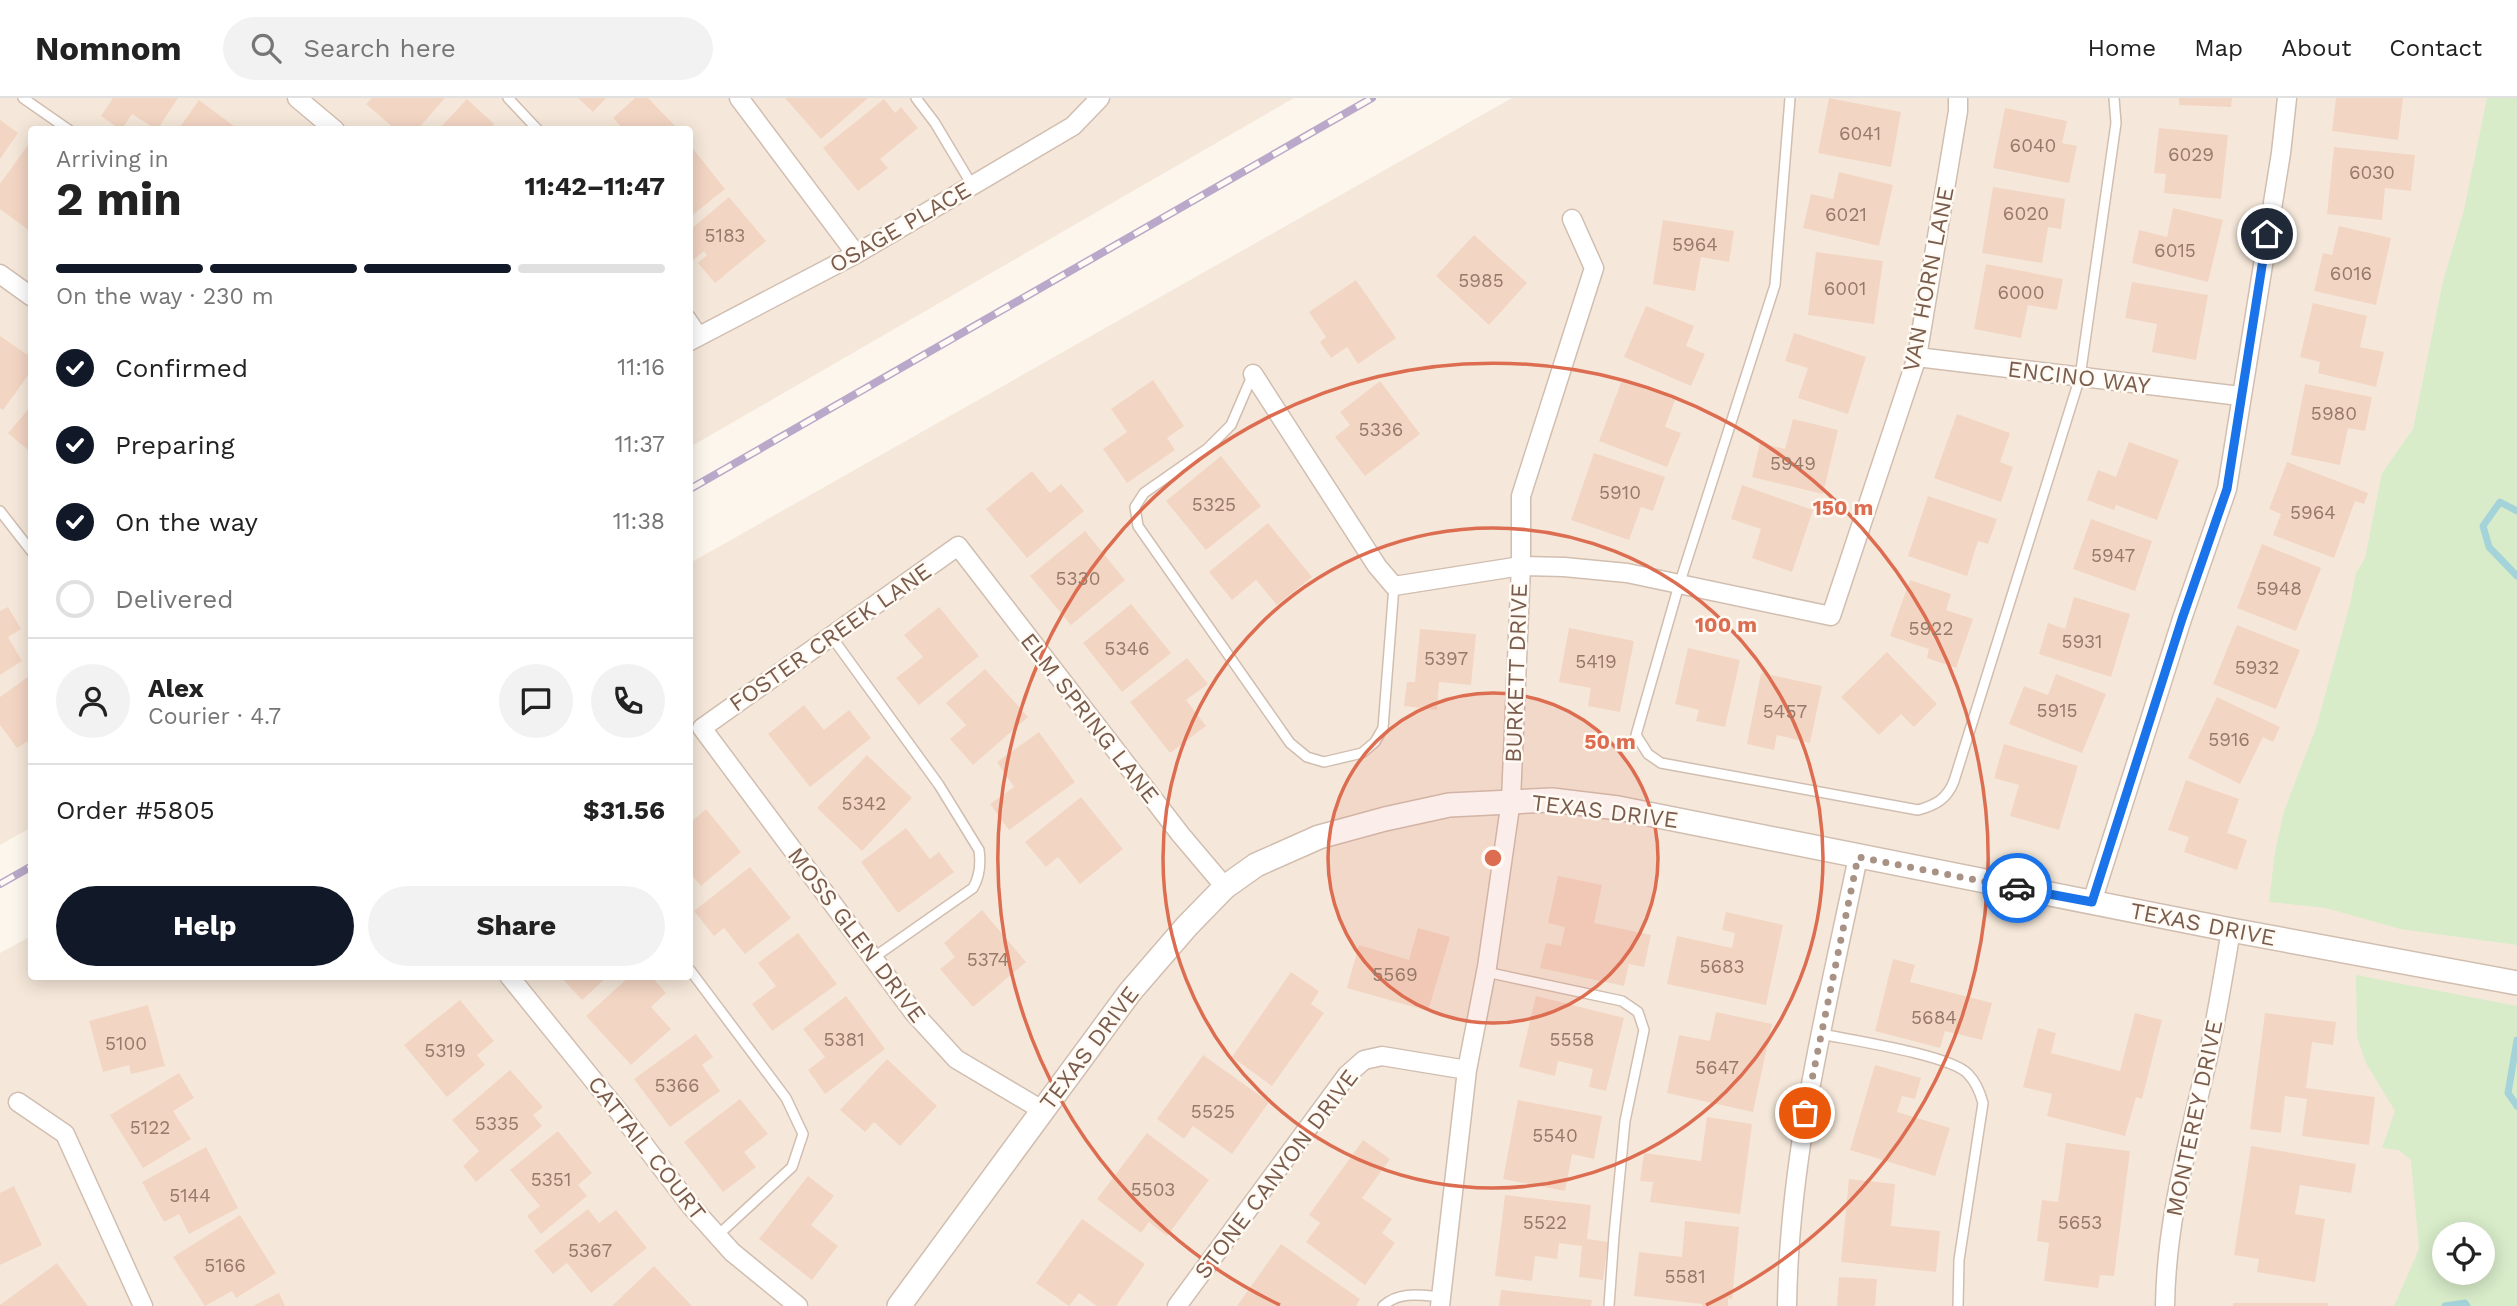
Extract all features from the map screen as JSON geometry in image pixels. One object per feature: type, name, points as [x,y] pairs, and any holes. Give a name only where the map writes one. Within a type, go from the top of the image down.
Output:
[{"type":"street","points":[[297,98],[330,126]]},
{"type":"street","points":[[739,98],[856,254]]},
{"type":"street","name":"OSAGE PLACE","points":[[696,338],[856,254],[1073,126],[1100,98]]},
{"type":"street","name":"VAN HORN LANE","points":[[1679,585],[1831,616],[1917,357],[1958,98]]},
{"type":"street","points":[[2092,902],[2182,619],[2227,489],[2281,153],[2287,98]]},
{"type":"street","name":"BURKETT DRIVE","points":[[1440,1302],[1467,1070],[1486,972],[1511,800],[1521,566],[1521,496],[1594,268],[1573,219]]},
{"type":"street","points":[[0,274],[28,294]]},
{"type":"street","name":"ENCINO WAY","points":[[1917,357],[2240,396]]},
{"type":"street","points":[[1253,374],[1377,566],[1394,586],[1521,566],[1627,573],[1679,585]]},
{"type":"street","name":"FOSTER CREEK LANE","points":[[702,728],[958,546]]},
{"type":"street","name":"ELM SPRING LANE","points":[[958,546],[1181,835],[1225,887]]},
{"type":"street","name":"MOSS GLEN DRIVE","points":[[702,728],[914,1013],[956,1059],[1042,1110]]},
{"type":"street","name":"TEXAS DRIVE","points":[[900,1306],[1130,992],[1225,887],[1256,865],[1319,837],[1385,819],[1450,806],[1511,800],[1552,800],[1618,808],[2231,930],[2517,983]]},
{"type":"street","points":[[1787,1306],[1789,1237],[1797,1166],[1858,857]]},
{"type":"street","name":"MONTEREY DRIVE","points":[[2165,1306],[2165,1276],[2174,1209],[2188,1136],[2208,1056],[2231,930]]},
{"type":"street","name":"CATTAIL COURT","points":[[512,980],[717,1236],[732,1252],[798,1306]]},
{"type":"street","name":"STONE CANYON DRIVE","points":[[1177,1306],[1347,1075],[1364,1060],[1382,1056],[1467,1070]]},
{"type":"street","points":[[18,1102],[65,1134],[142,1306]]},
{"type":"lane","points":[[23,98],[63,126]]},
{"type":"lane","points":[[508,98],[534,126]]},
{"type":"lane","points":[[916,98],[935,123],[972,185]]},
{"type":"lane","points":[[1790,98],[1775,285],[1679,585],[1636,735],[1648,754],[1661,763],[1918,810],[1934,806],[1949,794],[1954,781],[2080,377],[2116,123],[2114,98]]},
{"type":"lane","points":[[1253,374],[1231,425],[1207,449],[1144,494],[1135,507],[1138,526],[1290,743],[1307,757],[1324,762],[1362,753],[1375,742],[1383,728],[1394,586]]},
{"type":"lane","points":[[0,511],[28,547]]},
{"type":"lane","points":[[831,636],[939,785],[979,850],[978,879],[973,888],[873,958]]},
{"type":"lane","points":[[1486,972],[1622,1001],[1639,1012],[1644,1030],[1625,1121],[1609,1306]]},
{"type":"lane","points":[[693,974],[786,1098],[803,1135],[792,1167],[717,1236]]},
{"type":"lane","points":[[1821,1034],[1945,1061],[1967,1072],[1978,1089],[1983,1103],[1959,1261],[1958,1306]]},
{"type":"lane","points":[[1383,1306],[1397,1297],[1404,1296],[1440,1302]]},
{"type":"shaded area","points":[[0,98],[1294,98],[693,445],[693,126],[28,126],[28,829],[0,845]]},
{"type":"shaded area","points":[[1512,98],[2517,98],[2517,1306],[0,1306],[0,953],[28,938],[28,980],[693,980],[693,561]]},
{"type":"green space","points":[[2487,98],[2517,98],[2517,945],[2400,929],[2326,908],[2269,902],[2275,852],[2284,811],[2316,728],[2356,573],[2365,558],[2382,473],[2413,429],[2443,281],[2464,210]]},
{"type":"green space","points":[[2356,975],[2517,1006],[2517,1306],[2394,1306],[2419,1249],[2411,1160],[2399,1150],[2382,1148],[2395,1111],[2366,1063],[2357,1037]]},
{"type":"building","points":[[113,98],[178,98],[160,126],[151,126],[132,114],[124,126],[115,126],[101,116]]},
{"type":"building","points":[[372,98],[445,98],[420,126],[391,126],[366,104]]},
{"type":"building","points":[[578,98],[606,98],[593,112]]},
{"type":"building","points":[[635,98],[648,98],[675,126],[620,126],[613,118]]},
{"type":"building","points":[[785,98],[868,98],[821,139]]},
{"type":"building","points":[[1829,98],[1901,112],[1891,167],[1818,153]]},
{"type":"building","points":[[2179,98],[2232,98],[2231,107],[2179,105]]},
{"type":"building","points":[[2336,98],[2403,98],[2398,140],[2332,131]]},
{"type":"building","points":[[467,99],[494,124],[492,126],[442,126]]},
{"type":"building","points":[[884,99],[895,113],[901,107],[918,128],[880,159],[888,168],[858,191],[823,148]]},
{"type":"building","points":[[199,100],[234,126],[181,126]]},
{"type":"building","points":[[2005,108],[2067,121],[2062,143],[2077,146],[2069,183],[1993,168]]},
{"type":"building","points":[[0,120],[18,133],[0,159]]},
{"type":"building","points":[[2159,128],[2228,135],[2221,199],[2164,193],[2166,174],[2154,173]]},
{"type":"building","points":[[28,145],[28,230],[0,209],[0,184]]},
{"type":"building","points":[[2334,147],[2415,155],[2411,191],[2385,188],[2382,220],[2327,214]]},
{"type":"building","points":[[693,149],[725,189],[693,215]]},
{"type":"building","points":[[1839,172],[1893,185],[1879,246],[1803,228],[1811,194],[1833,199]]},
{"type":"building","points":[[1993,187],[2065,199],[2061,229],[2048,227],[2042,263],[1982,253]]},
{"type":"building","points":[[729,197],[766,241],[715,283],[698,263],[707,255],[704,251],[693,260],[693,227]]},
{"type":"building","points":[[2173,208],[2223,220],[2208,282],[2132,263],[2139,230],[2167,237]]},
{"type":"building","points":[[1663,220],[1734,231],[1729,262],[1701,257],[1695,291],[1653,284]]},
{"type":"building","points":[[2339,226],[2391,238],[2376,305],[2314,291],[2323,253],[2332,255]]},
{"type":"building","points":[[1474,235],[1527,283],[1489,325],[1436,276]]},
{"type":"building","points":[[1816,252],[1883,261],[1874,324],[1808,315]]},
{"type":"building","points":[[1986,264],[2063,279],[2057,310],[2028,305],[2021,338],[1974,329]]},
{"type":"building","points":[[1356,280],[1396,338],[1358,364],[1347,347],[1331,358],[1320,342],[1326,337],[1309,312]]},
{"type":"building","points":[[2132,282],[2208,295],[2196,360],[2152,352],[2157,324],[2125,318]]},
{"type":"building","points":[[2313,303],[2367,316],[2360,347],[2384,352],[2376,387],[2318,373],[2320,362],[2300,357]]},
{"type":"building","points":[[1646,306],[1694,326],[1686,346],[1705,354],[1691,386],[1624,357]]},
{"type":"building","points":[[1794,333],[1866,357],[1848,414],[1798,398],[1808,368],[1785,361]]},
{"type":"building","points":[[0,336],[28,355],[28,376],[3,410],[0,408]]},
{"type":"building","points":[[1153,380],[1184,426],[1167,438],[1175,450],[1127,483],[1103,449],[1127,432],[1111,409]]},
{"type":"building","points":[[1622,380],[1675,400],[1665,427],[1681,433],[1667,467],[1599,441]]},
{"type":"building","points":[[1380,381],[1420,434],[1365,476],[1335,437],[1350,425],[1340,412]]},
{"type":"building","points":[[2305,384],[2372,397],[2365,431],[2348,428],[2340,465],[2291,455]]},
{"type":"building","points":[[28,410],[28,450],[8,433]]},
{"type":"building","points":[[1957,414],[2010,433],[2000,462],[2013,467],[2001,502],[1934,478]]},
{"type":"building","points":[[1793,419],[1838,430],[1823,494],[1752,477],[1760,443],[1785,449]]},
{"type":"building","points":[[2129,442],[2179,460],[2157,520],[2116,505],[2114,510],[2087,500],[2098,470],[2116,477]]},
{"type":"building","points":[[1594,453],[1665,477],[1653,511],[1641,507],[1629,540],[1571,520]]},
{"type":"building","points":[[1221,456],[1261,506],[1206,550],[1166,501]]},
{"type":"building","points":[[2287,462],[2368,493],[2364,504],[2355,501],[2334,558],[2273,535],[2281,514],[2269,509]]},
{"type":"building","points":[[1032,471],[1050,493],[1061,484],[1084,511],[1027,558],[986,509]]},
{"type":"building","points":[[1742,485],[1813,510],[1792,572],[1752,558],[1761,529],[1731,519]]},
{"type":"building","points":[[1928,496],[1997,519],[1988,544],[1978,541],[1967,576],[1908,556]]},
{"type":"building","points":[[2091,519],[2152,541],[2135,591],[2073,569]]},
{"type":"building","points":[[1268,523],[1312,577],[1277,605],[1256,580],[1232,600],[1209,572]]},
{"type":"building","points":[[1085,531],[1125,580],[1071,625],[1030,576]]},
{"type":"building","points":[[2262,544],[2321,568],[2296,631],[2237,608]]},
{"type":"building","points":[[1910,580],[1951,594],[1946,610],[1973,619],[1956,668],[1927,658],[1929,649],[1890,636]]},
{"type":"building","points":[[2074,597],[2130,614],[2111,677],[2039,654],[2048,623],[2065,629]]},
{"type":"building","points":[[1131,604],[1171,653],[1122,692],[1083,643]]},
{"type":"building","points":[[8,607],[21,629],[8,637],[22,661],[0,675],[0,611]]},
{"type":"building","points":[[939,607],[979,656],[919,705],[896,678],[923,657],[904,635]]},
{"type":"building","points":[[2237,625],[2300,650],[2276,709],[2213,684]]},
{"type":"building","points":[[1569,628],[1634,641],[1620,712],[1588,706],[1591,688],[1559,682]]},
{"type":"building","points":[[1420,629],[1476,634],[1471,685],[1439,682],[1437,710],[1404,706],[1407,682],[1415,682]]},
{"type":"building","points":[[1688,648],[1740,660],[1725,727],[1696,721],[1699,710],[1675,704]]},
{"type":"building","points":[[1887,652],[1937,704],[1914,727],[1901,714],[1879,735],[1841,697]]},
{"type":"building","points":[[1187,658],[1208,684],[1186,700],[1206,726],[1170,753],[1130,702]]},
{"type":"building","points":[[985,669],[1028,717],[973,765],[950,739],[966,725],[946,703]]},
{"type":"building","points":[[1761,673],[1822,686],[1810,743],[1777,735],[1774,750],[1747,744]]},
{"type":"building","points":[[2056,674],[2106,694],[2082,753],[2009,724],[2024,686],[2048,695]]},
{"type":"building","points":[[28,677],[28,741],[17,748],[0,725],[0,697]]},
{"type":"building","points":[[2217,697],[2280,727],[2273,742],[2263,737],[2240,784],[2188,758]]},
{"type":"building","points":[[804,705],[824,730],[849,710],[871,738],[810,787],[768,734]]},
{"type":"building","points":[[1039,732],[1075,782],[1009,830],[990,804],[1014,787],[997,762]]},
{"type":"building","points":[[2004,744],[2078,766],[2059,830],[2010,816],[2019,785],[1994,778]]},
{"type":"building","points":[[867,755],[912,798],[862,851],[817,808]]},
{"type":"building","points":[[2186,780],[2239,799],[2227,833],[2247,840],[2237,870],[2184,852],[2189,837],[2168,830]]},
{"type":"building","points":[[1081,797],[1123,849],[1080,884],[1058,857],[1046,867],[1025,842]]},
{"type":"building","points":[[706,809],[741,852],[701,886],[693,877],[693,820]]},
{"type":"building","points":[[906,828],[930,859],[939,852],[954,872],[898,913],[861,862]]},
{"type":"building","points":[[750,867],[791,918],[745,954],[724,928],[714,936],[694,911]]},
{"type":"building","points":[[1558,876],[1602,885],[1594,923],[1651,935],[1644,967],[1629,964],[1624,986],[1540,968],[1546,943],[1561,946],[1565,927],[1548,923]]},
{"type":"building","points":[[982,910],[1026,962],[973,1007],[940,969],[955,957],[944,943]]},
{"type":"building","points":[[1726,912],[1783,925],[1766,1005],[1667,984],[1677,936],[1732,948],[1735,933],[1722,930]]},
{"type":"building","points":[[1418,928],[1450,937],[1428,1011],[1347,988],[1359,945],[1409,960]]},
{"type":"building","points":[[798,933],[837,984],[772,1031],[752,1004],[776,986],[758,963]]},
{"type":"building","points":[[1893,959],[1915,965],[1910,982],[1992,1003],[1982,1040],[1945,1031],[1940,1048],[1875,1031]]},
{"type":"building","points":[[1291,972],[1319,991],[1311,1004],[1324,1013],[1272,1086],[1232,1057]]},
{"type":"building","points":[[564,980],[604,980],[582,1000]]},
{"type":"building","points":[[626,980],[655,980],[666,993],[651,1007],[671,1029],[631,1065],[586,1016]]},
{"type":"building","points":[[846,996],[885,1049],[825,1094],[808,1070],[825,1057],[803,1029]]},
{"type":"building","points":[[1536,996],[1624,1018],[1606,1091],[1589,1087],[1593,1069],[1558,1061],[1555,1076],[1519,1067]]},
{"type":"building","points":[[460,1000],[494,1041],[477,1055],[485,1065],[447,1097],[404,1045]]},
{"type":"building","points":[[148,1005],[165,1066],[131,1074],[129,1065],[103,1072],[89,1021]]},
{"type":"building","points":[[1716,1012],[1772,1024],[1753,1112],[1667,1093],[1679,1035],[1710,1041]]},
{"type":"building","points":[[2135,1013],[2162,1020],[2142,1099],[2136,1097],[2125,1136],[2047,1116],[2052,1094],[2023,1087],[2038,1028],[2056,1033],[2051,1053],[2120,1071]]},
{"type":"building","points":[[2265,1013],[2336,1022],[2333,1045],[2312,1042],[2306,1088],[2375,1097],[2369,1145],[2302,1136],[2307,1099],[2285,1096],[2281,1133],[2250,1129]]},
{"type":"building","points":[[696,1034],[713,1057],[702,1065],[720,1091],[670,1127],[634,1079]]},
{"type":"building","points":[[1203,1055],[1269,1102],[1232,1154],[1193,1126],[1184,1139],[1157,1119]]},
{"type":"building","points":[[887,1059],[937,1106],[900,1146],[874,1122],[865,1132],[840,1110]]},
{"type":"building","points":[[1875,1065],[1921,1078],[1915,1099],[1902,1096],[1897,1112],[1950,1128],[1935,1176],[1850,1150]]},
{"type":"building","points":[[510,1070],[543,1107],[533,1115],[542,1126],[476,1182],[463,1166],[479,1151],[452,1120]]},
{"type":"building","points":[[179,1073],[194,1098],[173,1111],[191,1139],[143,1168],[110,1115]]},
{"type":"building","points":[[740,1099],[768,1134],[744,1152],[756,1167],[723,1192],[684,1142]]},
{"type":"building","points":[[1518,1100],[1602,1116],[1594,1159],[1572,1154],[1565,1191],[1503,1179]]},
{"type":"building","points":[[1707,1117],[1752,1124],[1740,1214],[1650,1202],[1653,1182],[1640,1181],[1644,1153],[1701,1161]]},
{"type":"building","points":[[558,1131],[592,1173],[578,1185],[587,1196],[541,1234],[527,1216],[540,1206],[510,1170]]},
{"type":"building","points":[[1147,1133],[1209,1180],[1167,1236],[1149,1222],[1141,1233],[1097,1199]]},
{"type":"building","points":[[1363,1140],[1390,1159],[1362,1198],[1392,1219],[1382,1233],[1395,1243],[1365,1285],[1306,1242],[1320,1223],[1309,1215]]},
{"type":"building","points":[[2066,1143],[2130,1151],[2114,1276],[2100,1275],[2098,1288],[2044,1281],[2049,1243],[2037,1241],[2042,1200],[2058,1202]]},
{"type":"building","points":[[2251,1146],[2356,1164],[2351,1193],[2300,1185],[2295,1214],[2325,1219],[2315,1282],[2257,1272],[2259,1259],[2234,1255]]},
{"type":"building","points":[[206,1147],[238,1208],[189,1234],[179,1214],[164,1222],[142,1182]]},
{"type":"building","points":[[808,1176],[834,1196],[811,1225],[838,1246],[812,1280],[759,1239]]},
{"type":"building","points":[[1849,1179],[1895,1184],[1891,1226],[1940,1231],[1936,1272],[1841,1262]]},
{"type":"building","points":[[14,1186],[42,1245],[0,1265],[0,1193]]},
{"type":"building","points":[[1505,1195],[1591,1205],[1587,1239],[1608,1242],[1603,1280],[1579,1277],[1582,1246],[1559,1243],[1557,1259],[1535,1256],[1532,1281],[1495,1276]]},
{"type":"building","points":[[588,1209],[599,1223],[616,1210],[647,1248],[591,1293],[567,1263],[553,1274],[534,1251]]},
{"type":"building","points":[[240,1215],[276,1273],[236,1298],[232,1291],[205,1306],[173,1257]]},
{"type":"building","points":[[1082,1219],[1145,1264],[1116,1306],[1097,1306],[1079,1293],[1069,1306],[1036,1283]]},
{"type":"building","points":[[1685,1221],[1739,1227],[1732,1299],[1728,1298],[1728,1306],[1702,1306],[1634,1296],[1639,1252],[1682,1257]]},
{"type":"building","points":[[1281,1244],[1360,1299],[1356,1306],[1237,1306]]},
{"type":"building","points":[[57,1263],[88,1306],[0,1306],[0,1305]]},
{"type":"building","points":[[654,1266],[692,1306],[612,1306]]},
{"type":"building","points":[[1839,1277],[1877,1279],[1875,1306],[1837,1306]]},
{"type":"building","points":[[1501,1290],[1592,1300],[1591,1306],[1499,1306]]},
{"type":"building","points":[[279,1293],[285,1306],[253,1306]]},
{"type":"building","points":[[2233,1303],[2328,1303],[2328,1306],[2233,1306]]},
{"type":"waterway","points":[[2517,511],[2500,502],[2483,526],[2489,547],[2517,576]]},
{"type":"waterway","points":[[2517,1040],[2508,1093],[2517,1106]]},
{"type":"waterway","points":[[2445,1306],[2465,1303],[2467,1306]]},
{"type":"railway","points":[[693,487],[1372,98]]},
{"type":"railway","points":[[0,884],[28,868]]},
{"type":"way so far","points":[[1805,1113],[1858,857],[2017,888]]},
{"type":"route","points":[[2017,888],[2092,902],[2182,619],[2227,489],[2267,234]]}]
